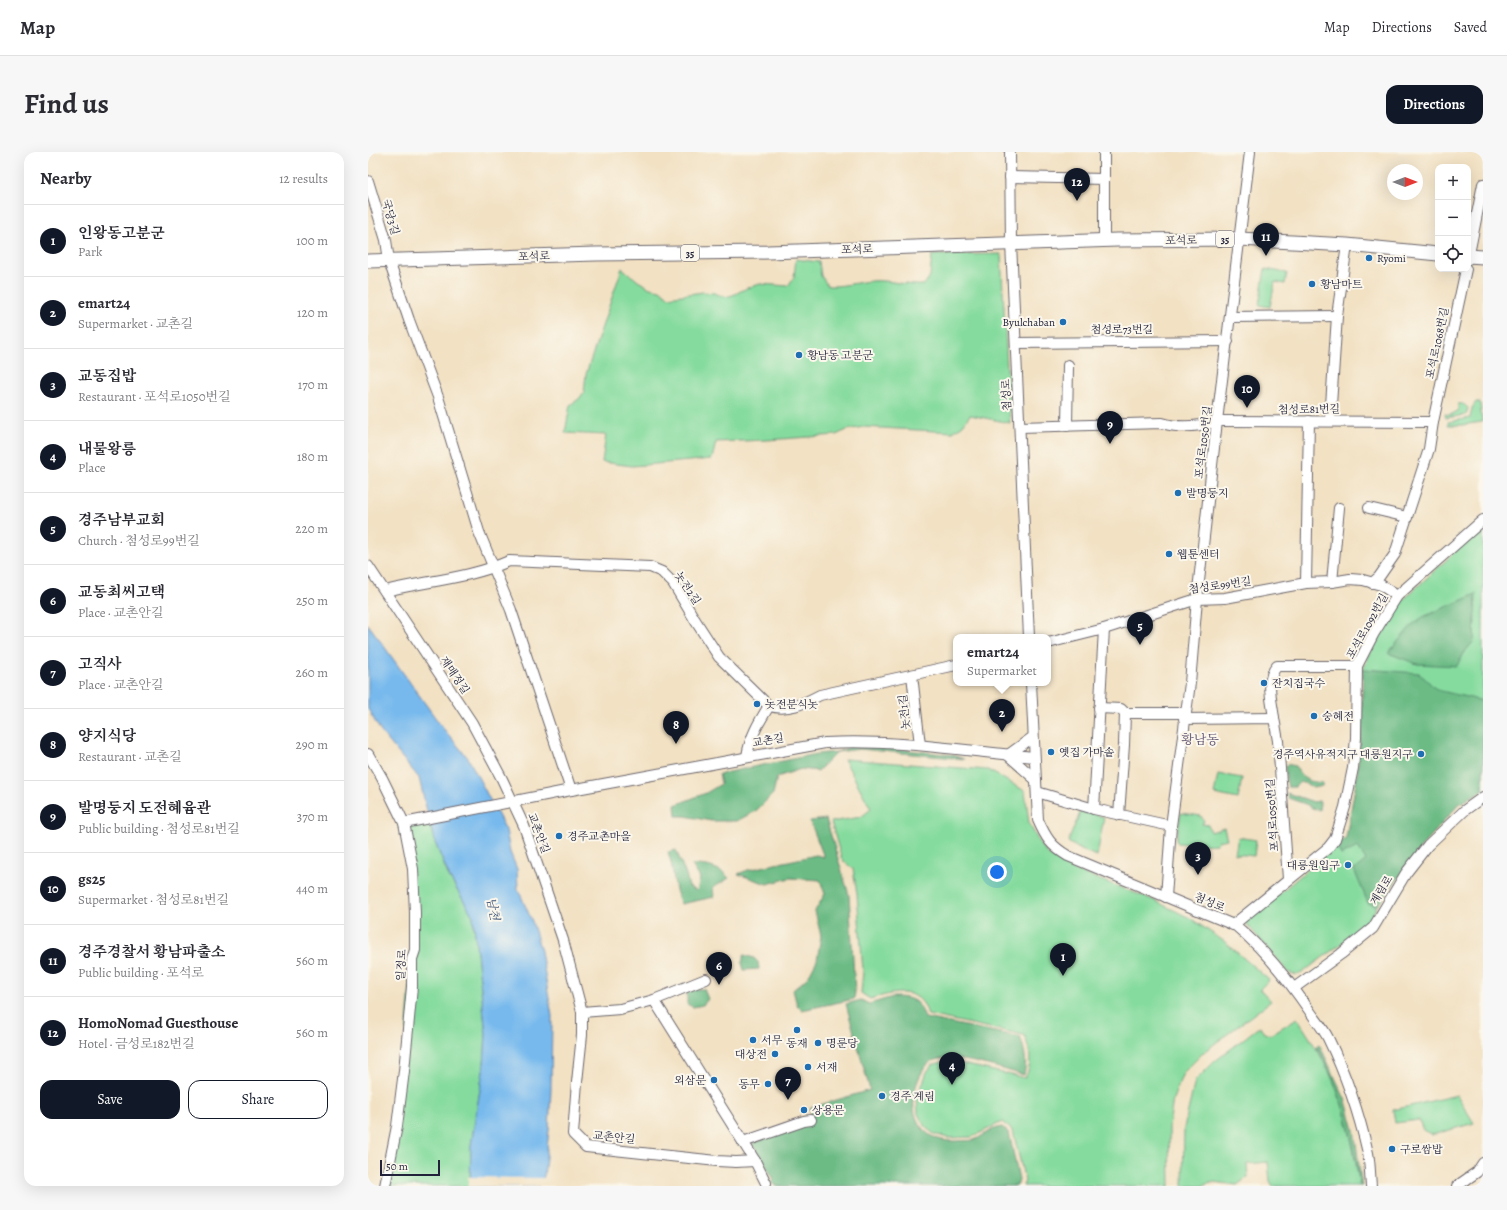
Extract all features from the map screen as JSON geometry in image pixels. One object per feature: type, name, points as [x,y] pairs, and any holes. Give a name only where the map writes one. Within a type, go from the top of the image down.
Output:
[{"type":"main road","name":"포석로","points":[[368,261],[596,254],[768,252],[1011,243],[1239,239],[1347,245],[1435,254]]},
{"type":"main road","points":[[1471,257],[1483,257]]},
{"type":"street","name":"첨성로","points":[[1010,152],[1011,243],[1029,634]]},
{"type":"street","points":[[1104,152],[1104,241]]},
{"type":"street","name":"포석로1050번길","points":[[1166,897],[1171,826],[1185,716],[1217,421],[1231,317],[1250,152]]},
{"type":"street","points":[[1010,178],[1104,179]]},
{"type":"street","name":"국당3길","points":[[368,181],[386,240],[389,261],[438,397],[479,532],[516,624],[571,790]]},
{"type":"street","points":[[1471,248],[1479,225],[1483,184]]},
{"type":"street","points":[[1330,420],[1337,316],[1347,245]]},
{"type":"street","name":"포석로1068번길","points":[[1372,583],[1379,577],[1395,554],[1429,449],[1433,422],[1465,272]]},
{"type":"street","points":[[1231,317],[1337,316]]},
{"type":"street","name":"첨성로73번길","points":[[1016,343],[1228,341]]},
{"type":"street","points":[[1067,426],[1068,365]]},
{"type":"street","name":"첨성로81번길","points":[[1020,428],[1162,423],[1172,426],[1200,425],[1217,421],[1330,420],[1433,422]]},
{"type":"street","points":[[1306,583],[1309,421]]},
{"type":"street","points":[[1332,582],[1339,508]]},
{"type":"street","points":[[1369,508],[1407,517]]},
{"type":"street","name":"포석로1092번길","points":[[1233,925],[1328,848],[1335,839],[1345,807],[1353,768],[1356,738],[1357,666],[1374,633],[1397,596],[1483,520]]},
{"type":"street","name":"놋전2길","points":[[385,591],[494,568],[509,561],[650,567],[662,572],[673,583],[694,620],[719,657],[769,706]]},
{"type":"street","name":"재매정길","points":[[368,566],[472,723],[502,779],[511,802]]},
{"type":"street","name":"첨성로99번길","points":[[1051,642],[1104,629],[1197,599],[1225,598],[1306,583],[1332,582],[1350,579],[1363,580],[1381,585],[1397,596]]},
{"type":"street","points":[[1094,810],[1104,629]]},
{"type":"street","points":[[747,756],[749,743],[758,723],[769,706],[779,708],[792,707],[820,695],[953,666]]},
{"type":"street","name":"포석로1050번길","points":[[1288,879],[1278,741],[1270,679],[1273,670],[1277,666],[1357,666]]},
{"type":"street","name":"놋전1길","points":[[912,675],[920,745]]},
{"type":"street","name":"첨성로","points":[[1031,686],[1038,820],[1046,837],[1055,848],[1068,856],[1233,925],[1250,938],[1268,956],[1294,988],[1327,1036],[1348,1082],[1356,1106],[1368,1154],[1371,1186]]},
{"type":"street","points":[[1100,708],[1121,709],[1125,713],[1274,718]]},
{"type":"street","points":[[1118,815],[1125,713]]},
{"type":"street","points":[[1034,737],[1008,755],[1036,780]]},
{"type":"street","name":"교촌길","points":[[404,824],[747,756],[825,743],[853,741],[920,745],[1034,758]]},
{"type":"street","name":"일정로","points":[[368,754],[382,778],[404,824],[413,869],[415,913],[415,950],[412,959],[412,988],[404,1071],[385,1186]]},
{"type":"street","points":[[1037,792],[1094,810],[1171,826]]},
{"type":"street","name":"계림로","points":[[1294,988],[1341,954],[1373,928],[1406,872],[1428,845],[1466,810],[1483,797]]},
{"type":"street","name":"교촌안길","points":[[511,802],[524,826],[563,940],[582,1012],[582,1035],[573,1134],[586,1146],[717,1161],[736,1162],[755,1160]]},
{"type":"street","points":[[582,1012],[620,1009],[654,1000],[706,979]]},
{"type":"street","points":[[654,1000],[755,1160],[766,1183]]},
{"type":"street","points":[[743,1142],[804,1121],[811,1120]]},
{"type":"street","points":[[1458,1186],[1477,1172],[1483,1163]]},
{"type":"green space","name":"황남동 고분군","points":[[1001,254],[1010,423],[970,415],[963,425],[953,432],[863,427],[847,430],[836,435],[716,442],[712,459],[632,466],[602,462],[606,435],[565,433],[570,405],[579,399],[584,392],[586,374],[622,268],[638,281],[650,288],[660,290],[668,297],[703,292],[714,293],[725,297],[760,284],[788,286],[794,277],[796,259],[819,262],[821,276],[828,286],[877,281],[924,285],[930,276],[932,255]]},
{"type":"green space","points":[[1265,269],[1287,273],[1285,284],[1275,282],[1270,307],[1259,305]]},
{"type":"green space","points":[[1476,402],[1480,402],[1482,422],[1462,425],[1448,425],[1448,422],[1470,418],[1472,408]]},
{"type":"green space","points":[[1458,404],[1464,404],[1468,408],[1466,415],[1446,418],[1445,414],[1450,415],[1458,411]]},
{"type":"green space","name":"경주역사유적지구 대릉원지구","points":[[1483,526],[1483,790],[1459,804],[1423,845],[1377,906],[1371,918],[1342,943],[1302,973],[1296,975],[1288,972],[1245,922],[1346,838],[1357,777],[1361,732],[1363,669],[1372,649],[1403,600]]},
{"type":"green space","points":[[1476,594],[1474,641],[1462,655],[1457,666],[1417,664],[1388,653],[1413,624],[1423,617]]},
{"type":"green space","points":[[1363,669],[1419,673],[1437,690],[1483,701],[1483,790],[1459,804],[1423,845],[1377,906],[1368,903],[1354,870],[1366,860],[1358,847],[1341,855],[1336,845],[1346,838],[1357,777],[1361,732]]},
{"type":"green space","points":[[849,747],[889,748],[953,755],[964,759],[860,749],[837,752]]},
{"type":"green space","points":[[837,752],[818,771],[801,769],[777,777],[773,794],[757,810],[737,821],[711,821],[685,816],[676,816],[675,805],[706,793],[721,784],[719,774],[817,754]]},
{"type":"green space","points":[[844,759],[988,770],[1025,791],[1029,823],[1041,846],[1050,856],[1074,870],[1151,899],[1190,918],[1225,942],[1269,980],[1260,989],[1271,1001],[1205,1051],[1183,1073],[1173,1099],[1169,1127],[1170,1186],[1023,1186],[1025,1181],[1013,1131],[1002,1122],[972,1137],[948,1138],[934,1134],[925,1127],[918,1114],[917,1099],[927,1072],[932,1065],[942,1062],[958,1063],[1025,1078],[1030,1062],[1028,1046],[1024,1035],[928,1015],[924,1005],[919,999],[912,995],[896,993],[870,999],[861,993],[863,971],[857,894],[853,869],[842,860],[831,822],[861,817],[871,809]]},
{"type":"green space","points":[[1287,764],[1295,766],[1301,775],[1306,779],[1313,782],[1323,783],[1322,786],[1313,788],[1300,782],[1295,787],[1288,787],[1285,766]]},
{"type":"green space","points":[[1218,774],[1242,778],[1238,799],[1214,794]]},
{"type":"green space","points":[[1287,793],[1314,802],[1319,801],[1319,810],[1288,798]]},
{"type":"green space","points":[[1081,810],[1104,817],[1097,856],[1081,850],[1068,842]]},
{"type":"green space","points":[[1181,813],[1201,816],[1204,821],[1202,824],[1208,825],[1211,832],[1224,828],[1227,839],[1218,841],[1217,844],[1199,845],[1178,843],[1176,841]]},
{"type":"green space","points":[[428,819],[434,840],[449,877],[473,916],[486,1034],[484,1065],[471,1145],[470,1186],[385,1186],[403,1082],[415,913],[404,823]]},
{"type":"green space","points":[[826,819],[849,895],[855,992],[854,999],[802,1010],[797,1005],[793,990],[808,977],[817,960],[821,936],[815,911],[825,894],[820,880],[790,878],[767,884],[738,874],[748,870],[816,855],[824,857],[810,821]]},
{"type":"green space","points":[[1238,837],[1256,840],[1254,856],[1235,854]]},
{"type":"green space","points":[[676,850],[689,887],[697,891],[700,878],[692,865],[712,867],[721,871],[729,878],[713,888],[714,897],[681,904],[676,892],[668,852]]},
{"type":"green space","points":[[744,955],[754,958],[758,962],[759,969],[744,970],[742,963]]},
{"type":"green space","points":[[696,989],[704,989],[708,999],[703,1005],[693,1007],[687,1004],[687,993]]},
{"type":"green space","name":"경주 계림","points":[[893,997],[905,998],[914,1001],[920,1007],[925,1018],[1020,1037],[1025,1056],[1024,1075],[970,1061],[959,1059],[940,1059],[929,1063],[921,1074],[915,1090],[914,1101],[918,1122],[924,1130],[932,1136],[943,1140],[974,1140],[991,1130],[1002,1127],[1009,1133],[1019,1179],[1017,1186],[777,1186],[771,1182],[774,1179],[752,1143],[812,1121],[810,1108],[870,1090],[846,1004],[861,1000],[869,1004]]},
{"type":"green space","points":[[1297,1018],[1324,1062],[1337,1090],[1348,1126],[1360,1186],[1273,1186],[1270,1181],[1268,1162],[1247,1164],[1248,1177],[1237,1185],[1214,1182],[1201,1186],[1183,1186],[1184,1128],[1195,1081],[1214,1062],[1260,1026],[1264,1033],[1270,1035]]},
{"type":"green space","points":[[1316,1046],[1320,1046],[1346,1101],[1354,1130],[1362,1186],[1360,1186],[1354,1151],[1345,1114],[1325,1061]]},
{"type":"green space","points":[[1457,1095],[1474,1123],[1432,1135],[1423,1130],[1419,1120],[1395,1123],[1393,1110]]},
{"type":"water","name":"남천","points":[[368,624],[442,727],[468,758],[506,830],[510,852],[517,869],[518,889],[532,921],[541,951],[552,1016],[549,1130],[544,1176],[539,1186],[470,1186],[471,1145],[484,1065],[486,1034],[473,916],[450,878],[434,840],[419,778],[381,732],[368,709]]},
{"type":"pier","points":[[468,1177],[545,1178],[541,1186],[468,1186]]},
{"type":"place","name":"HomoNomad Guesthouse","points":[[1077,201]]},
{"type":"place","name":"경주경찰서 황남파출소","points":[[1266,256]]},
{"type":"place","name":"Ryomi","points":[[1369,258]]},
{"type":"place","name":"황남마트","points":[[1312,284]]},
{"type":"place","name":"Byulchaban","points":[[1063,322]]},
{"type":"place","name":"황남동 고분군","points":[[799,355]]},
{"type":"place","name":"gs25","points":[[1247,408]]},
{"type":"place","name":"발명둥지 도전혜윰관","points":[[1110,444]]},
{"type":"place","name":"발명둥지","points":[[1178,493]]},
{"type":"place","name":"웹툰센터","points":[[1169,554]]},
{"type":"place","name":"경주남부교회","points":[[1140,645]]},
{"type":"place","name":"잔치집국수","points":[[1264,683]]},
{"type":"place","name":"놋전분식놋","points":[[757,704]]},
{"type":"place","name":"숭혜전","points":[[1314,716]]},
{"type":"place","name":"emart24","points":[[1002,732]]},
{"type":"place","name":"양지식당","points":[[676,744]]},
{"type":"place","name":"옛집 가마솥","points":[[1051,752]]},
{"type":"place","name":"경주역사유적지구 대릉원지구","points":[[1421,754]]},
{"type":"place","name":"경주교촌마을","points":[[559,836]]},
{"type":"place","name":"대릉원입구","points":[[1348,865]]},
{"type":"place","name":"교동집밥","points":[[1198,875]]},
{"type":"place","name":"인왕동고분군","points":[[1063,976]]},
{"type":"place","name":"교동최씨고택","points":[[719,985]]},
{"type":"place","name":"동재","points":[[797,1030]]},
{"type":"place","name":"서무","points":[[753,1040]]},
{"type":"place","name":"명룬당","points":[[818,1043]]},
{"type":"place","name":"대상전","points":[[775,1054]]},
{"type":"place","name":"서재","points":[[808,1067]]},
{"type":"place","name":"외삼문","points":[[714,1080]]},
{"type":"place","name":"동무","points":[[768,1084]]},
{"type":"place","name":"내물왕릉","points":[[952,1085]]},
{"type":"place","name":"경주 계림","points":[[882,1096]]},
{"type":"place","name":"고직사","points":[[788,1100]]},
{"type":"place","name":"상용문","points":[[804,1110]]},
{"type":"place","name":"구로쌈밥","points":[[1392,1149]]},
{"type":"district","name":"황남동","points":[[1200,739]]}]
